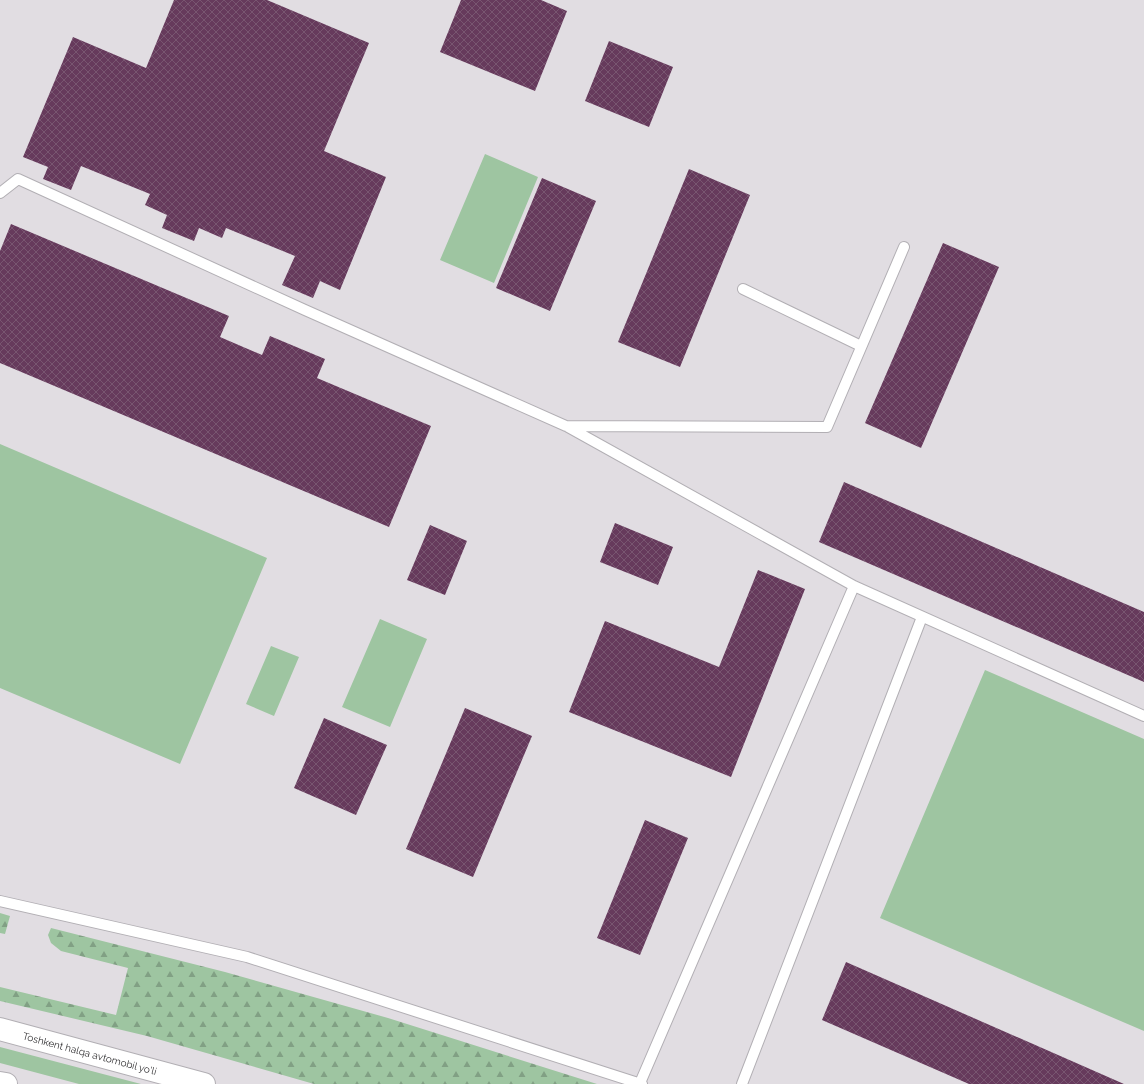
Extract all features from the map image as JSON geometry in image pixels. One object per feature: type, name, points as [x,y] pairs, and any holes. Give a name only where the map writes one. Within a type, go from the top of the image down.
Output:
[{"type":"highway","name":"Toshkent halqa avtomobil yo'li","points":[[0,1029],[204,1084]]},
{"type":"highway","points":[[0,1083],[6,1084]]},
{"type":"lane","points":[[0,193],[18,179],[297,307],[566,426],[854,586],[1144,716]]},
{"type":"lane","points":[[566,426],[827,427],[904,247]]},
{"type":"lane","points":[[743,289],[861,346]]},
{"type":"lane","points":[[0,901],[247,957],[641,1084],[854,586]]},
{"type":"lane","points":[[742,1084],[922,617]]},
{"type":"green space","points":[[485,154],[538,177],[494,283],[440,260]]},
{"type":"green space","points":[[0,444],[267,558],[180,764],[0,688]]},
{"type":"green space","points":[[380,619],[427,639],[390,727],[342,707]]},
{"type":"green space","points":[[271,646],[299,657],[274,716],[246,704]]},
{"type":"green space","points":[[985,670],[1144,739],[1144,1031],[880,918]]},
{"type":"green space","points":[[0,913],[10,916],[5,934],[0,933]]},
{"type":"green space","points":[[51,928],[225,972],[388,1018],[597,1084],[314,1084],[147,1036],[0,1001],[0,987],[116,1015],[128,968],[61,951],[51,943],[48,935]]},
{"type":"green space","points":[[0,1047],[141,1084],[79,1084],[0,1063]]},
{"type":"building","points":[[174,0],[267,0],[369,43],[324,151],[386,177],[340,290],[320,281],[313,298],[282,285],[295,256],[226,228],[222,238],[199,228],[194,241],[162,228],[167,215],[145,205],[150,194],[81,166],[71,190],[43,179],[48,167],[23,157],[73,37],[146,68]]},
{"type":"building","points":[[461,0],[541,0],[567,11],[535,91],[440,52]]},
{"type":"building","points":[[609,41],[673,67],[649,127],[585,101]]},
{"type":"building","points":[[689,169],[750,195],[680,367],[618,342]]},
{"type":"building","points":[[542,178],[596,201],[550,311],[496,288]]},
{"type":"building","points":[[11,224],[229,316],[220,337],[262,355],[270,336],[325,359],[317,378],[431,426],[389,527],[0,363],[0,251]]},
{"type":"building","points":[[943,243],[999,267],[921,448],[865,423]]},
{"type":"building","points":[[844,482],[1144,612],[1144,682],[819,542]]},
{"type":"building","points":[[615,523],[673,547],[658,585],[600,562]]},
{"type":"building","points":[[430,525],[467,541],[445,595],[407,580]]},
{"type":"building","points":[[758,570],[805,589],[731,777],[569,712],[605,621],[719,667]]},
{"type":"building","points":[[465,708],[532,736],[473,877],[406,849]]},
{"type":"building","points":[[324,718],[387,745],[356,815],[294,788]]},
{"type":"building","points":[[645,820],[688,838],[640,955],[597,938]]},
{"type":"building","points":[[846,962],[1124,1084],[969,1084],[822,1020]]}]
